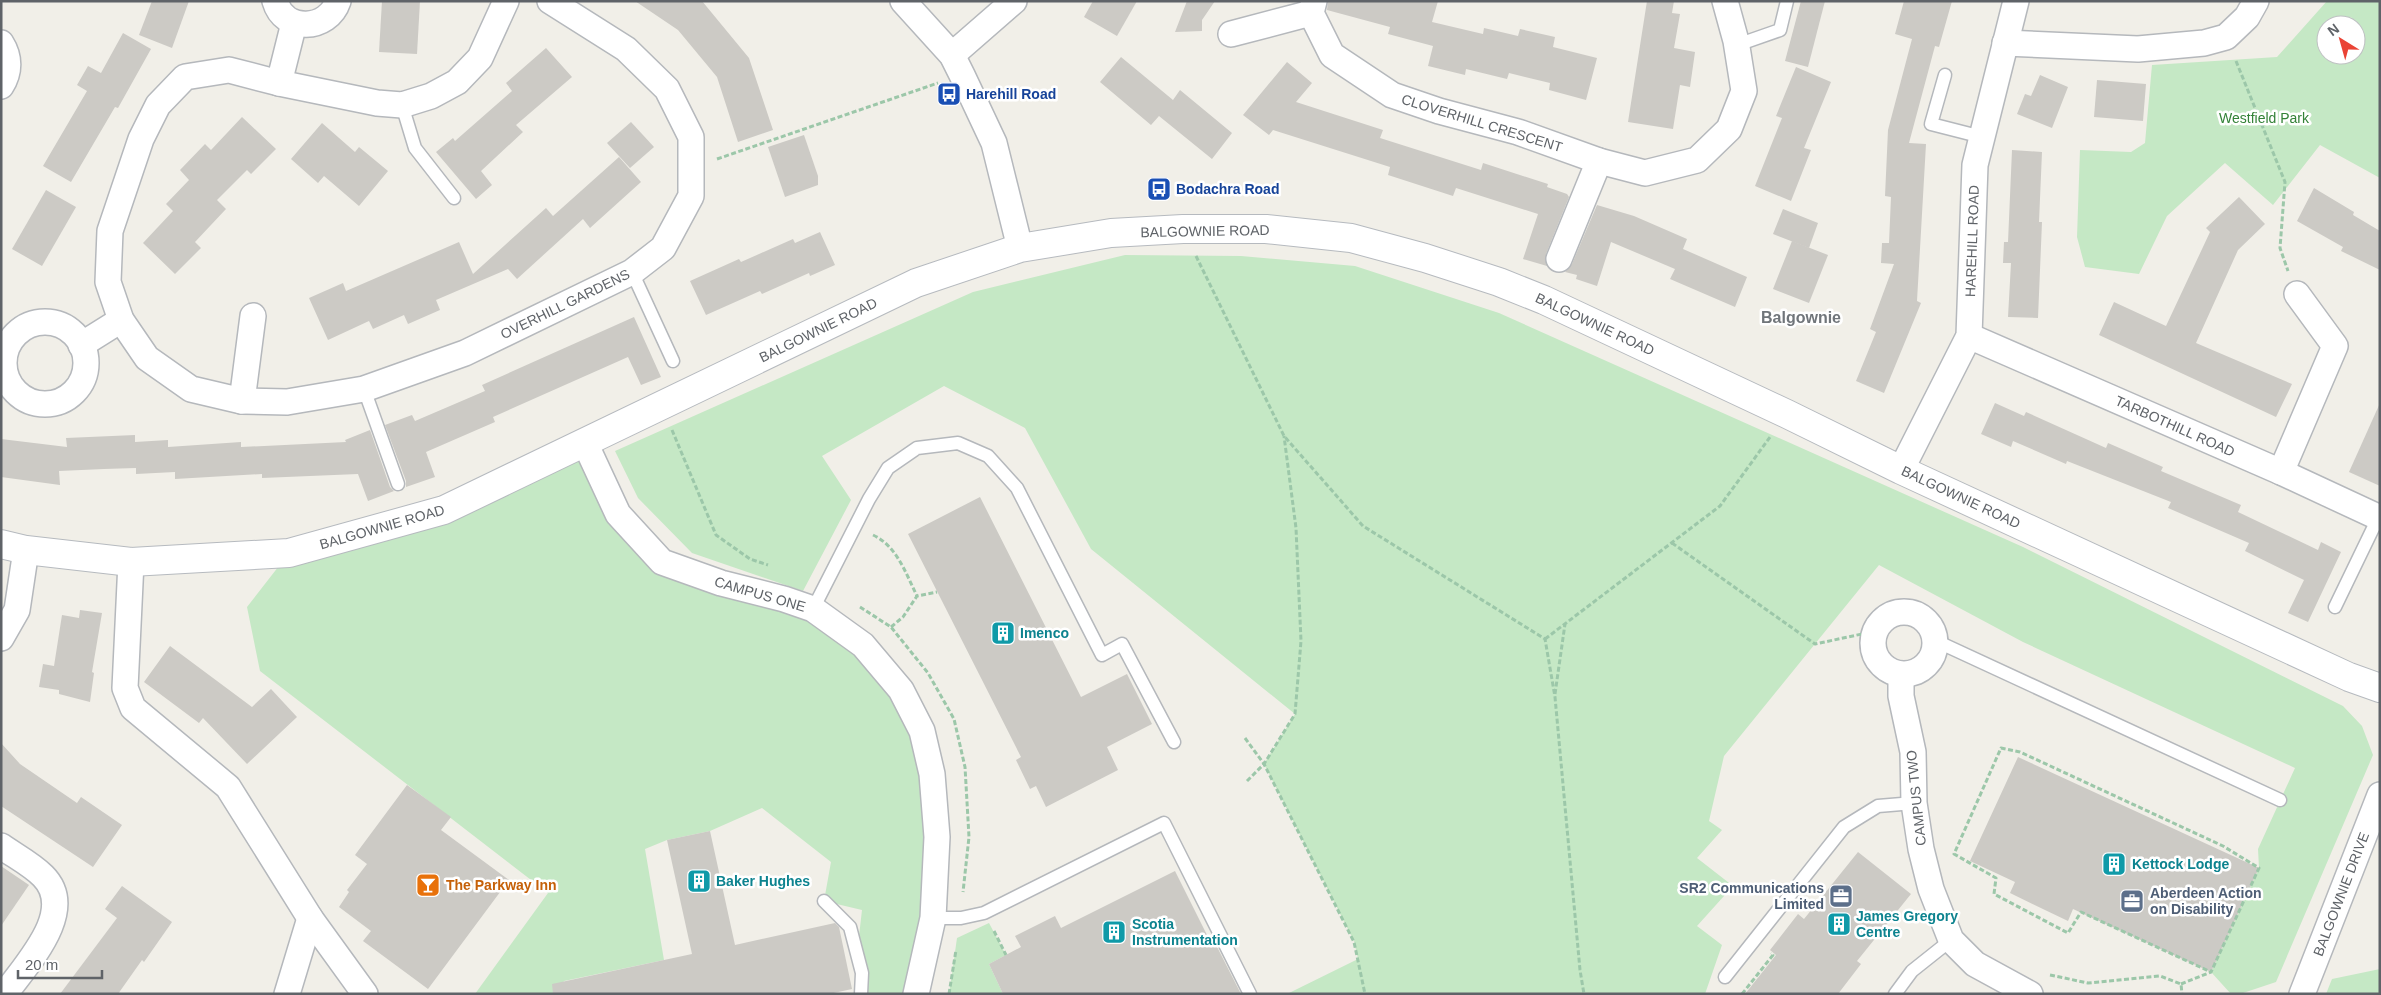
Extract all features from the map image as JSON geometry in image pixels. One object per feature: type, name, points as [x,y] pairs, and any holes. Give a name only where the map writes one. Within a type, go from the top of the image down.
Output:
[{"type":"street","points":[[275,1],[283,16],[294,23],[306,25],[318,23],[328,17],[338,1]]},
{"type":"street","name":"OVERHILL GARDENS","points":[[506,1],[480,58],[458,82],[431,96],[402,106],[377,103],[279,83],[229,70],[185,77],[158,105],[132,161],[110,232],[108,282],[122,320],[146,358],[191,390],[242,401],[287,402],[364,389],[465,354],[632,272],[663,248],[691,196],[691,137],[667,89],[626,49],[550,1]]},
{"type":"street","points":[[903,1],[957,65],[994,143],[1020,248]]},
{"type":"street","points":[[957,65],[1014,1]]},
{"type":"street","name":"CLOVERHILL CRESCENT","points":[[1231,34],[1312,7],[1332,55],[1392,95],[1439,111],[1518,132],[1599,161],[1645,173],[1697,160],[1728,129],[1744,91],[1737,45],[1725,1]]},
{"type":"street","name":"HAREHILL ROAD","points":[[1901,470],[1969,336],[1975,165],[2016,1]]},
{"type":"street","points":[[2005,43],[2138,49],[2204,43],[2226,37],[2248,18],[2256,1]]},
{"type":"street","points":[[279,83],[294,23]]},
{"type":"street","points":[[1,43],[8,60],[8,70],[1,86]]},
{"type":"street","points":[[1559,259],[1599,161]]},
{"type":"street","name":"BALGOWNIE ROAD","points":[[14,547],[131,562],[289,553],[444,510],[916,283],[1020,248],[1111,233],[1183,229],[1266,229],[1350,238],[1425,258],[1498,282],[1553,304],[1788,414],[1901,470],[2349,676],[2380,688]]},
{"type":"street","points":[[2281,472],[2335,346],[2297,294]]},
{"type":"street","points":[[242,401],[253,316]]},
{"type":"street","points":[[81,345],[122,320]]},
{"type":"street","name":"TARBOTHILL ROAD","points":[[1969,336],[2281,472],[2379,518]]},
{"type":"street","name":"CAMPUS ONE","points":[[584,443],[618,514],[662,562],[721,583],[784,599],[813,609],[863,644],[901,690],[922,731],[932,774],[937,837],[933,918],[916,994]]},
{"type":"street","points":[[1,638],[17,610],[14,547]]},
{"type":"street","points":[[131,562],[125,688],[133,708],[228,787],[310,918],[365,994]]},
{"type":"street","points":[[1896,613],[1914,614],[1929,624],[1936,641],[1935,652],[1930,662],[1912,674],[1901,675],[1892,672],[1877,659],[1873,650],[1876,631],[1880,623],[1896,613]]},
{"type":"street","name":"CAMPUS TWO","points":[[1901,675],[1901,696],[1913,752],[1914,803],[1921,849],[1931,890],[1951,940],[1976,964],[2030,994]]},
{"type":"street","name":"BALGOWNIE DRIVE","points":[[2302,994],[2380,795]]},
{"type":"street","points":[[1,846],[42,875],[51,886],[56,899],[55,913],[50,928],[5,994]]},
{"type":"street","points":[[287,994],[310,918]]},
{"type":"lane","points":[[1737,45],[1780,30],[1787,1]]},
{"type":"lane","points":[[1945,75],[1931,124],[1982,137]]},
{"type":"lane","points":[[402,106],[415,148],[454,198]]},
{"type":"lane","points":[[632,272],[673,361]]},
{"type":"lane","points":[[364,389],[398,484]]},
{"type":"lane","points":[[813,609],[854,526],[888,468],[917,448],[958,443],[988,456],[1017,488],[1102,655],[1122,644],[1174,742]]},
{"type":"lane","points":[[2335,607],[2379,518]]},
{"type":"lane","points":[[1936,641],[2280,800]]},
{"type":"lane","points":[[1725,978],[1844,827],[1878,806],[1914,803]]},
{"type":"lane","points":[[933,918],[960,918],[984,913],[1164,823],[1250,994]]},
{"type":"lane","points":[[824,900],[850,927],[862,973],[861,994]]},
{"type":"lane","points":[[1895,994],[1912,971],[1951,940]]},
{"type":"path","points":[[2226,37],[2286,182],[2280,248],[2297,294]]},
{"type":"path","points":[[691,168],[957,65]]},
{"type":"path","points":[[1197,259],[1284,436],[1363,526],[1545,639],[1555,697],[1580,970],[1584,994]]},
{"type":"path","points":[[1545,639],[1720,506],[1788,414]]},
{"type":"path","points":[[1247,781],[1264,764],[1295,714],[1301,641],[1296,528],[1284,436]]},
{"type":"path","points":[[854,526],[880,538],[897,555],[917,596]]},
{"type":"path","points":[[1672,543],[1815,644],[1876,631]]},
{"type":"path","points":[[891,627],[902,618],[917,596],[937,592]]},
{"type":"path","points":[[1555,697],[1565,624]]},
{"type":"path","points":[[1245,738],[1264,764],[1354,942],[1365,994]]},
{"type":"path","points":[[2044,973],[2058,978],[2088,983],[2160,976],[2181,984],[2211,972],[2259,868],[2223,846],[2020,752],[2001,748],[1954,854],[1996,878],[1994,894],[2068,933],[2081,912],[2211,972]]},
{"type":"path","points":[[984,913],[1006,955]]},
{"type":"path","points":[[2181,984],[2182,994]]},
{"type":"green space","name":"Westfield Park","points":[[2327,1],[2380,1],[2380,178],[2320,145],[2273,205],[2225,163],[2167,216],[2139,274],[2085,267],[2077,237],[2080,150],[2131,152],[2145,143],[2152,65],[2277,57]]},
{"type":"green space","points":[[1125,255],[1241,256],[1355,266],[1499,313],[2023,547],[2343,706],[2362,726],[2373,755],[2276,982],[2240,994],[2231,994],[2211,972],[2259,868],[2258,849],[2295,768],[2023,642],[1879,565],[1724,756],[1709,821],[1722,830],[1697,858],[1733,886],[1697,926],[1722,945],[1705,994],[1287,994],[1358,959],[1354,941],[1264,764],[1295,714],[1091,549],[1025,428],[944,386],[822,456],[851,500],[803,591],[692,553],[638,498],[615,451],[973,292]]},
{"type":"green space","points":[[585,443],[662,562],[784,599],[863,645],[932,774],[916,994],[853,994],[856,991],[855,971],[862,910],[824,901],[831,862],[762,808],[710,831],[667,840],[645,849],[664,960],[564,981],[556,994],[475,994],[548,893],[260,671],[247,607],[289,553]]},
{"type":"green space","points":[[989,923],[1006,955],[989,964],[1003,994],[949,994],[957,938]]},
{"type":"green space","points":[[2380,969],[2380,994],[2326,994],[2332,979]]},
{"type":"building","points":[[152,1],[189,1],[172,48],[139,35]]},
{"type":"building","points":[[382,1],[420,1],[417,54],[379,52]]},
{"type":"building","points":[[635,1],[702,1],[749,58],[773,130],[738,142],[717,77],[678,30]]},
{"type":"building","points":[[1093,1],[1137,1],[1117,36],[1084,17]]},
{"type":"building","points":[[1187,1],[1215,1],[1202,20],[1202,31],[1175,32]]},
{"type":"building","points":[[1328,1],[1438,1],[1432,22],[1483,34],[1484,28],[1518,36],[1520,29],[1555,37],[1553,47],[1597,58],[1586,100],[1549,90],[1550,83],[1509,73],[1507,79],[1466,69],[1465,75],[1428,66],[1433,46],[1388,34],[1390,27],[1327,10]]},
{"type":"building","points":[[1647,1],[1674,1],[1672,13],[1680,14],[1674,48],[1695,52],[1690,87],[1680,85],[1673,129],[1628,122]]},
{"type":"building","points":[[1801,1],[1825,1],[1808,67],[1785,61]]},
{"type":"building","points":[[1904,1],[1952,1],[1939,47],[1935,46],[1909,143],[1926,144],[1917,301],[1921,303],[1884,393],[1856,381],[1876,332],[1870,329],[1894,264],[1881,263],[1882,243],[1889,243],[1891,197],[1885,196],[1888,130],[1912,39],[1895,34]]},
{"type":"building","points":[[123,33],[151,49],[118,108],[115,107],[71,182],[43,166],[87,91],[77,85],[88,66],[101,73]]},
{"type":"building","points":[[546,48],[572,77],[516,125],[523,132],[481,171],[492,185],[476,199],[436,152],[453,138],[455,141],[512,91],[506,83]]},
{"type":"building","points":[[1121,57],[1173,100],[1180,90],[1232,133],[1212,159],[1159,116],[1151,125],[1100,82]]},
{"type":"building","points":[[1287,62],[1312,83],[1296,102],[1383,130],[1380,138],[1481,170],[1483,163],[1548,184],[1547,187],[1567,194],[1569,197],[1546,254],[1547,266],[1523,259],[1538,214],[1456,188],[1453,196],[1388,175],[1390,167],[1273,130],[1269,135],[1243,115]]},
{"type":"building","points":[[1796,67],[1831,82],[1804,148],[1811,150],[1791,201],[1755,186],[1782,118],[1776,116]]},
{"type":"building","points":[[2040,75],[2068,87],[2052,128],[2017,114],[2025,94],[2031,96]]},
{"type":"building","points":[[2097,80],[2146,84],[2143,121],[2094,117]]},
{"type":"building","points":[[242,117],[276,149],[251,174],[247,170],[217,200],[226,209],[195,242],[201,248],[175,274],[143,243],[173,211],[166,204],[189,180],[180,170],[205,144],[211,150]]},
{"type":"building","points":[[631,122],[654,147],[630,168],[607,143]]},
{"type":"building","points":[[322,123],[355,152],[359,147],[388,171],[359,206],[324,176],[318,183],[291,159]]},
{"type":"building","points":[[804,135],[818,176],[818,185],[785,197],[768,147]]},
{"type":"building","points":[[2012,150],[2042,152],[2039,222],[2042,222],[2038,318],[2008,317],[2011,263],[2003,263],[2004,242],[2008,242]]},
{"type":"building","points":[[619,157],[641,182],[590,228],[583,219],[517,279],[508,269],[436,300],[440,310],[408,324],[404,315],[373,329],[369,321],[328,340],[309,298],[343,283],[346,291],[459,242],[473,274],[546,208],[553,216]]},
{"type":"building","points":[[2314,188],[2354,212],[2353,215],[2380,231],[2380,270],[2341,251],[2343,247],[2297,221]]},
{"type":"building","points":[[46,190],[76,207],[42,266],[12,249]]},
{"type":"building","points":[[2239,197],[2265,224],[2238,250],[2196,343],[2292,384],[2276,417],[2099,335],[2114,302],[2166,326],[2210,232],[2206,228]]},
{"type":"building","points":[[1597,205],[1634,216],[1687,239],[1683,249],[1747,277],[1735,307],[1670,279],[1675,269],[1611,242],[1597,286],[1576,279],[1577,275],[1565,272],[1572,264]]},
{"type":"building","points":[[1783,209],[1818,223],[1809,248],[1773,234]]},
{"type":"building","points":[[820,232],[835,265],[810,276],[809,273],[762,294],[760,291],[706,315],[690,281],[739,259],[741,262],[793,239],[795,243]]},
{"type":"building","points":[[1792,241],[1828,255],[1809,303],[1773,289]]},
{"type":"building","points":[[634,317],[661,377],[641,385],[628,357],[493,417],[495,422],[426,452],[435,477],[406,487],[406,481],[385,425],[412,415],[415,421],[485,391],[482,385]]},
{"type":"building","points":[[1995,403],[2024,416],[2026,412],[2106,448],[2108,443],[2163,467],[2161,471],[2241,505],[2238,512],[2318,550],[2321,542],[2341,552],[2308,622],[2288,613],[2304,580],[2245,551],[2249,543],[2168,508],[2171,502],[2067,461],[2066,464],[2013,441],[2011,447],[1981,434]]},
{"type":"building","points":[[2380,403],[2380,486],[2349,472]]},
{"type":"building","points":[[370,430],[390,487],[394,491],[368,501],[358,474],[262,478],[262,474],[175,479],[175,472],[136,474],[136,468],[104,469],[59,471],[60,485],[1,477],[1,439],[67,447],[66,438],[135,435],[135,442],[168,440],[168,447],[241,442],[241,447],[346,442],[345,440]]},
{"type":"building","name":"Imenco","points":[[980,497],[1081,697],[1127,674],[1152,724],[1107,747],[1118,770],[1046,807],[1036,786],[1030,789],[1016,760],[1021,757],[908,534]]},
{"type":"building","points":[[80,610],[102,613],[92,672],[94,673],[90,702],[59,694],[59,690],[39,687],[43,664],[54,666],[62,615],[79,618]]},
{"type":"building","points":[[170,646],[252,707],[271,689],[297,717],[247,764],[203,718],[199,723],[144,682]]},
{"type":"building","points":[[1,743],[20,764],[77,803],[81,797],[122,825],[93,867],[1,806]]},
{"type":"building","name":"Kettock Lodge","points":[[2018,757],[2259,868],[2211,972],[2073,909],[2068,921],[2010,893],[2015,882],[1970,861]]},
{"type":"building","name":"The Parkway Inn","points":[[407,785],[451,817],[441,830],[509,880],[428,989],[363,941],[371,931],[339,907],[349,892],[347,890],[367,864],[355,855]]},
{"type":"building","name":"Baker Hughes","points":[[710,831],[735,945],[835,923],[839,927],[852,989],[829,994],[553,994],[552,984],[692,954],[667,840]]},
{"type":"building","name":"James Gregory Centre","points":[[1858,852],[1911,894],[1857,961],[1861,964],[1838,994],[1745,994],[1776,955],[1770,950],[1798,914],[1804,919]]},
{"type":"building","points":[[1,866],[29,885],[1,926]]},
{"type":"building","name":"Scotia Instrumentation","points":[[1175,871],[1209,939],[1212,937],[1241,994],[1003,994],[989,964],[1021,947],[1015,936],[1055,916],[1061,928]]},
{"type":"building","points":[[122,886],[172,922],[144,962],[142,960],[118,994],[60,994],[117,918],[105,909]]},
{"type":"place","name":"Harehill Road","points":[[949,94]]},
{"type":"place","name":"Bodachra Road","points":[[1159,189]]},
{"type":"place","name":"Imenco","points":[[1003,633]]},
{"type":"place","name":"Kettock Lodge","points":[[2114,864]]},
{"type":"place","name":"Baker Hughes","points":[[699,881]]},
{"type":"place","name":"The Parkway Inn","points":[[428,885]]},
{"type":"place","name":"SR2 Communications Limited","points":[[1841,896]]},
{"type":"place","name":"Aberdeen Action on Disability","points":[[2132,901]]},
{"type":"place","name":"James Gregory Centre","points":[[1839,924]]},
{"type":"place","name":"Scotia Instrumentation","points":[[1114,932]]},
{"type":"district","name":"Balgownie","points":[[1801,317]]}]
